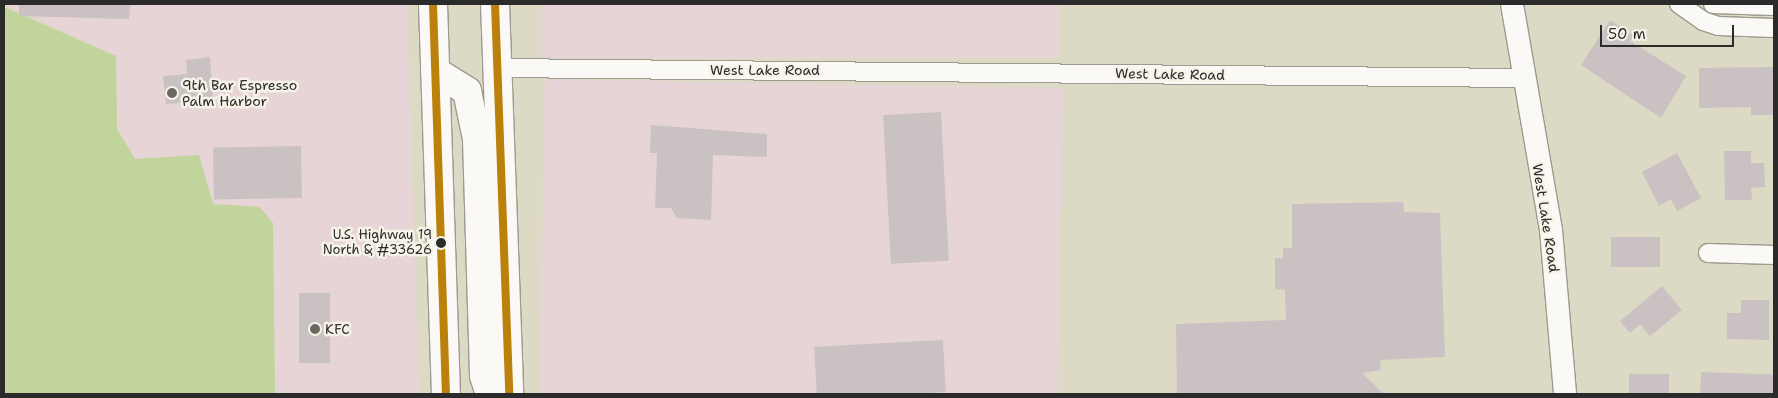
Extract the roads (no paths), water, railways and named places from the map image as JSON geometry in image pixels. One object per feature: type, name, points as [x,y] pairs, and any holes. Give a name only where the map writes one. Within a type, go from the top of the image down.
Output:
[{"type":"highway","points":[[433,4],[446,394]]},
{"type":"highway","points":[[495,4],[509,394]]},
{"type":"highway","points":[[435,71],[467,91],[477,139],[484,376],[490,394]]},
{"type":"street","points":[[1512,4],[1522,78]]},
{"type":"street","points":[[1679,4],[1703,21],[1718,26],[1774,28]]},
{"type":"street","points":[[1714,4],[1774,6]]},
{"type":"street","name":"West Lake Road","points":[[498,68],[1522,78],[1551,230],[1565,394]]},
{"type":"street","points":[[1708,253],[1774,255]]},
{"type":"place","name":"9th Bar Espresso Palm Harbor","points":[[172,93]]},
{"type":"place","name":"U.S. Highway 19 North & #33626","points":[[441,243]]},
{"type":"place","name":"KFC","points":[[315,329]]}]
